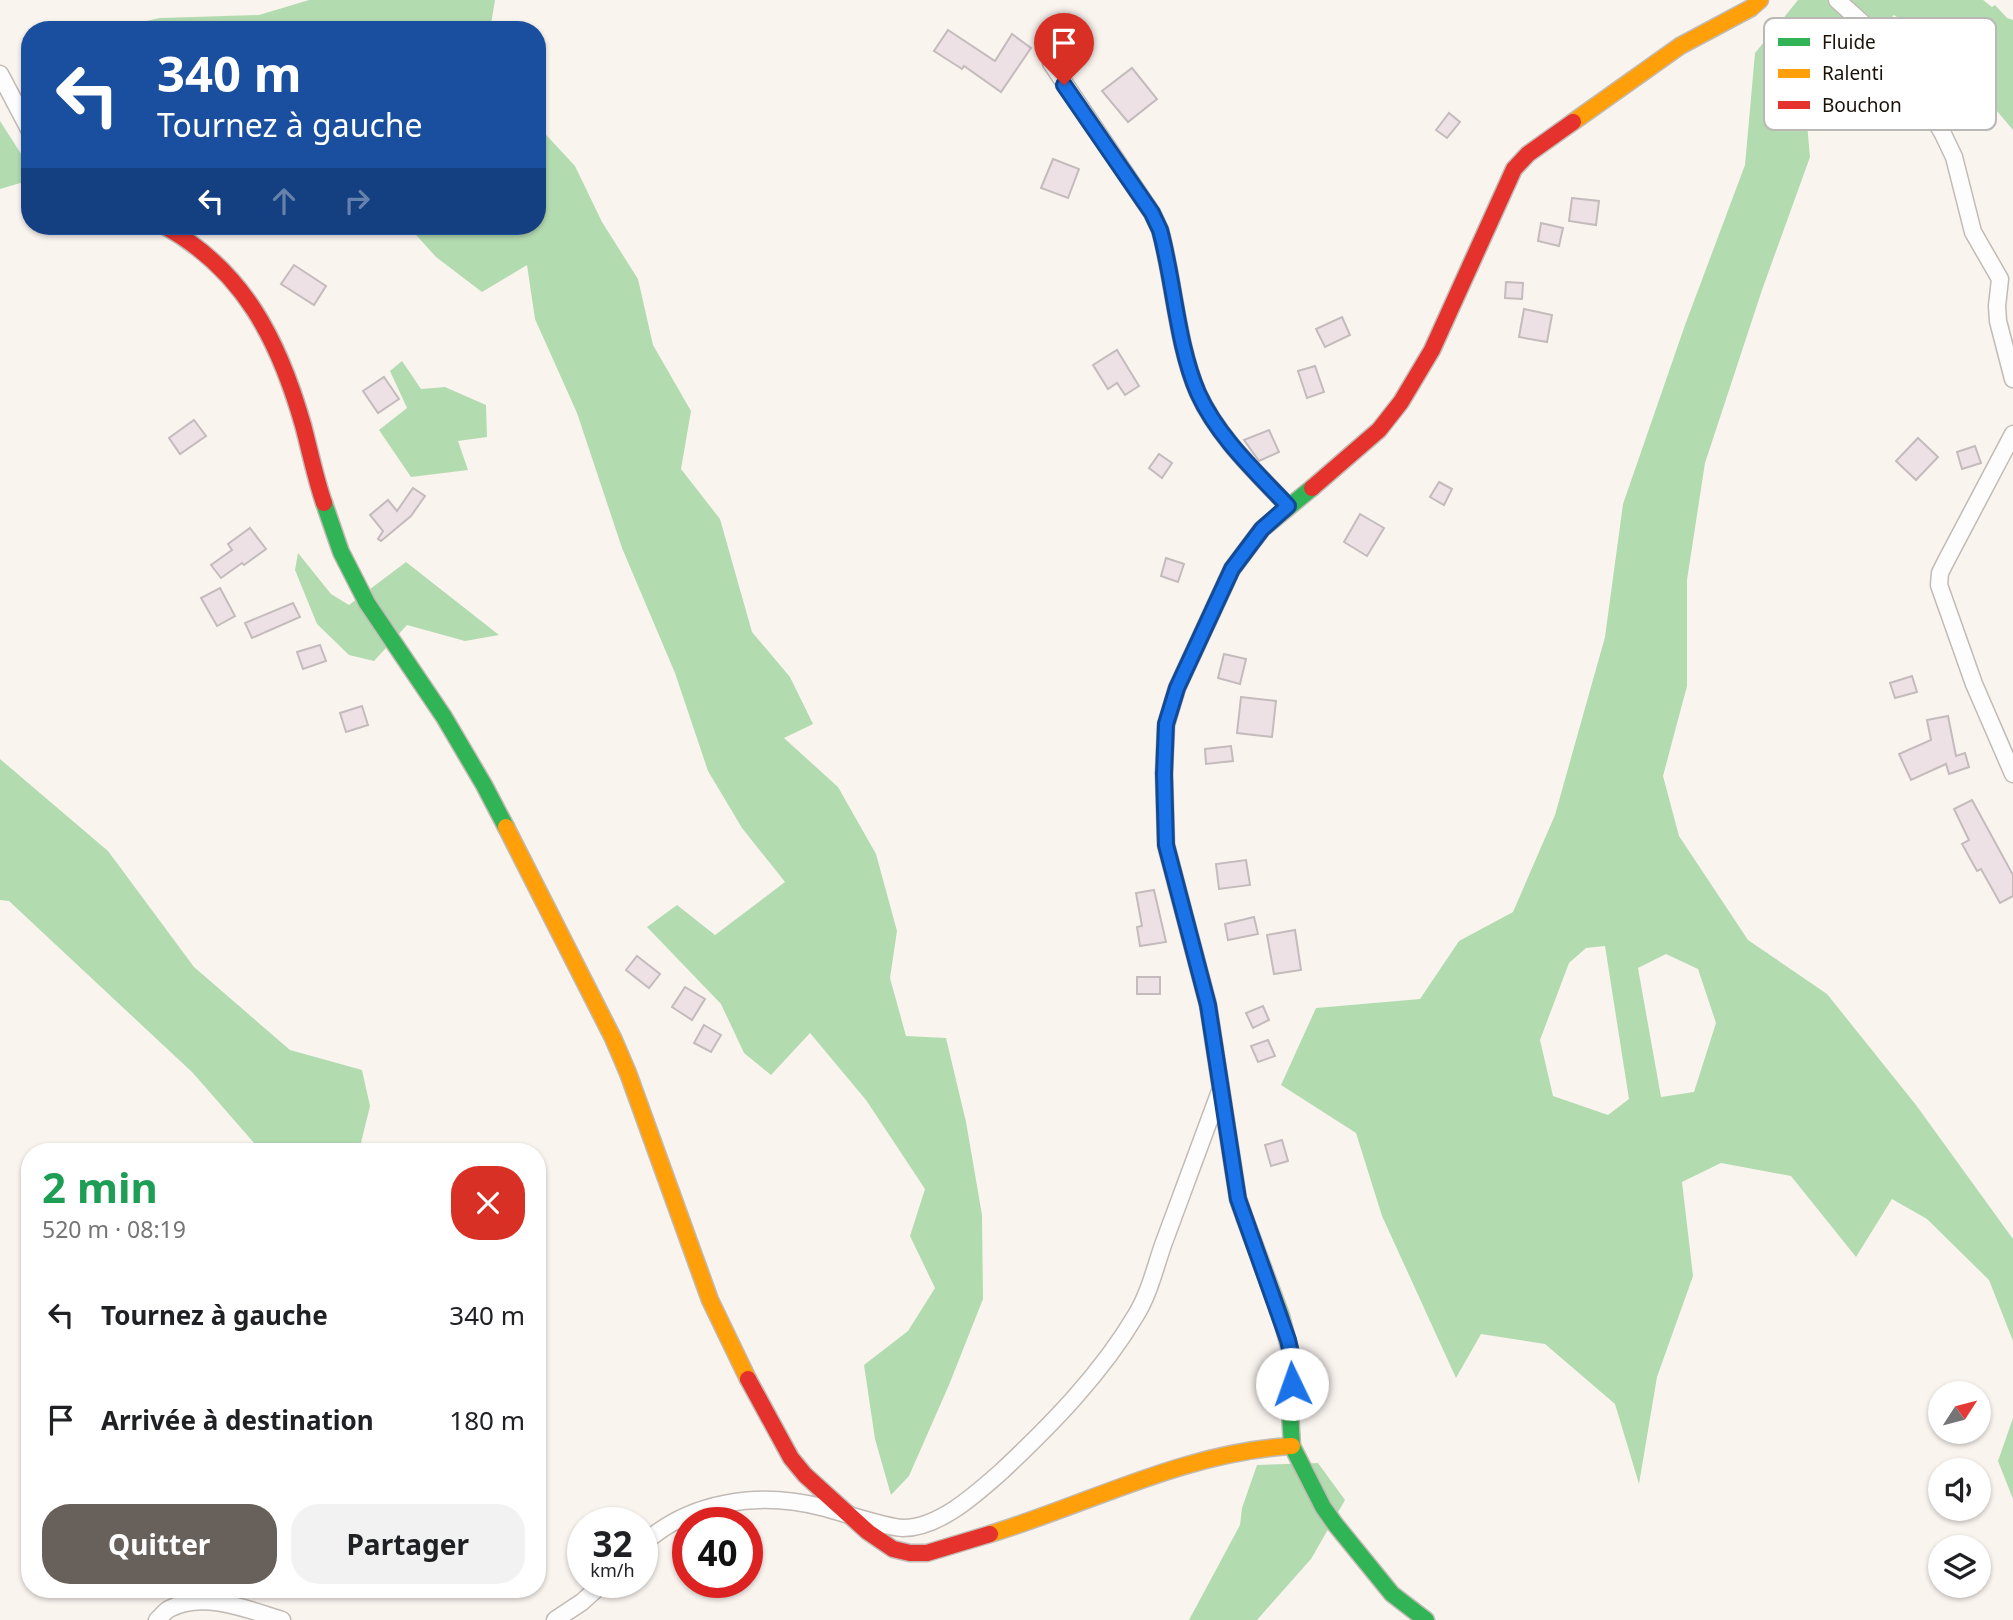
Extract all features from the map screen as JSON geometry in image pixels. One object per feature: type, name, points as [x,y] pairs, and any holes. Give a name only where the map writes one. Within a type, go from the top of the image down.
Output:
[{"type":"street","points":[[1426,1620],[1392,1594],[1335,1524],[1323,1507],[1292,1446],[1290,1412],[1293,1362],[1281,1316],[1238,1199],[1208,1005],[1166,845],[1166,724],[1177,688],[1232,569],[1262,529],[1359,449],[1379,430],[1401,402],[1432,350],[1514,169],[1528,154],[1680,47],[1751,8],[1760,0]]},
{"type":"street","points":[[1837,0],[1858,18]]},
{"type":"street","points":[[1051,63],[1152,213],[1160,230],[1186,355],[1198,392],[1235,451],[1288,506]]},
{"type":"street","points":[[0,74],[21,114]]},
{"type":"street","points":[[1941,130],[1954,157],[1973,232],[2000,279],[1998,321],[2013,379]]},
{"type":"street","points":[[180,235],[222,267],[255,310],[280,357],[341,552],[367,603],[444,717],[484,785],[613,1038],[633,1085],[710,1300],[757,1397],[791,1458],[805,1475],[868,1532],[893,1549],[928,1553],[1029,1522],[1161,1472],[1215,1455],[1253,1448],[1292,1446]]},
{"type":"street","points":[[2013,434],[1940,573],[1939,585],[1974,684],[2013,774]]},
{"type":"street","points":[[658,1531],[699,1509],[718,1504],[776,1500],[817,1506],[901,1528],[920,1526],[967,1501],[1055,1420],[1115,1346],[1137,1313],[1222,1085]]},
{"type":"street","points":[[555,1620],[586,1598]]},
{"type":"street","points":[[157,1620],[169,1609],[196,1601],[232,1605],[282,1620]]},
{"type":"green space","points":[[309,0],[495,0],[492,21],[146,21],[160,18],[259,15]]},
{"type":"green space","points":[[1798,0],[1983,0],[1992,7],[1995,5],[2007,18],[2013,20],[2013,130],[1996,110],[1996,18],[1898,18],[1894,15],[1891,18],[1783,18]]},
{"type":"green space","points":[[1764,42],[1764,130],[1808,130],[1810,157],[1762,290],[1705,463],[1687,580],[1687,686],[1663,776],[1679,836],[1748,940],[1827,994],[1916,1105],[2013,1239],[2013,1341],[1989,1280],[1927,1219],[1892,1199],[1856,1257],[1791,1176],[1721,1163],[1682,1182],[1693,1276],[1657,1377],[1639,1484],[1615,1404],[1545,1344],[1481,1334],[1456,1378],[1382,1216],[1356,1133],[1281,1085],[1316,1008],[1420,999],[1459,941],[1513,912],[1555,815],[1605,637],[1623,504],[1685,325],[1745,165],[1755,53]],"holes":[[[1605,946],[1629,1099],[1608,1115],[1553,1096],[1540,1040],[1569,963],[1586,948]],[[1666,954],[1698,969],[1716,1023],[1694,1092],[1661,1097],[1638,968]]]},
{"type":"green space","points":[[0,121],[21,154],[21,183],[0,189]]},
{"type":"green space","points":[[546,135],[575,166],[602,222],[638,279],[653,345],[691,411],[681,469],[720,519],[752,632],[790,677],[813,724],[784,738],[838,787],[876,854],[897,931],[890,978],[906,1036],[946,1038],[966,1122],[982,1215],[983,1299],[909,1476],[891,1495],[875,1439],[864,1365],[908,1331],[935,1288],[910,1236],[925,1189],[866,1100],[810,1033],[771,1075],[744,1053],[721,1004],[647,927],[677,905],[715,935],[785,882],[742,828],[708,771],[675,673],[622,548],[577,413],[535,319],[527,265],[482,292],[436,257],[416,235],[546,235]]},
{"type":"green space","points":[[402,361],[421,389],[445,387],[486,405],[487,437],[458,441],[468,470],[411,477],[379,430],[407,408],[390,371]]},
{"type":"green space","points":[[298,553],[331,594],[349,605],[406,562],[499,635],[465,641],[407,625],[374,661],[349,655],[317,624],[295,570]]},
{"type":"green space","points":[[0,759],[108,851],[194,967],[290,1050],[362,1070],[370,1106],[361,1143],[254,1143],[193,1073],[9,901],[0,900]]},
{"type":"green space","points":[[2013,1418],[2013,1499],[1998,1461]]},
{"type":"green space","points":[[1318,1463],[1345,1500],[1311,1559],[1257,1620],[1189,1620],[1240,1525],[1242,1508],[1257,1465]]},
{"type":"building","points":[[948,30],[995,61],[1012,34],[1031,48],[1001,92],[964,66],[962,69],[934,51]]},
{"type":"building","points":[[1132,68],[1157,99],[1128,122],[1102,91]]},
{"type":"building","points":[[1449,113],[1460,122],[1447,138],[1436,130]]},
{"type":"building","points":[[1053,159],[1079,169],[1068,198],[1041,188]]},
{"type":"building","points":[[1572,198],[1599,201],[1596,225],[1569,221]]},
{"type":"building","points":[[1541,223],[1563,228],[1559,246],[1538,241]]},
{"type":"building","points":[[294,265],[326,286],[314,305],[281,284]]},
{"type":"building","points":[[1506,282],[1523,283],[1522,299],[1505,298]]},
{"type":"building","points":[[1524,309],[1552,315],[1547,342],[1519,337]]},
{"type":"building","points":[[1342,317],[1350,335],[1325,347],[1316,329]]},
{"type":"building","points":[[1117,350],[1139,386],[1125,395],[1117,383],[1108,389],[1093,365]]},
{"type":"building","points":[[1315,366],[1324,392],[1307,398],[1298,371]]},
{"type":"building","points":[[384,377],[399,399],[378,413],[363,391]]},
{"type":"building","points":[[194,420],[206,436],[180,454],[169,438]]},
{"type":"building","points":[[1269,430],[1279,452],[1259,461],[1244,440]]},
{"type":"building","points":[[1918,438],[1938,457],[1916,480],[1896,461]]},
{"type":"building","points":[[1975,446],[1981,463],[1962,469],[1957,452]]},
{"type":"building","points":[[1159,454],[1172,463],[1162,478],[1149,468]]},
{"type":"building","points":[[1439,482],[1452,489],[1444,505],[1430,497]]},
{"type":"building","points":[[413,488],[425,496],[411,516],[381,541],[378,539],[383,531],[370,515],[388,500],[397,511]]},
{"type":"building","points":[[1360,514],[1384,528],[1367,556],[1344,542]]},
{"type":"building","points":[[250,528],[266,549],[221,578],[211,565],[232,550],[228,544]]},
{"type":"building","points":[[1166,558],[1184,564],[1178,582],[1161,576]]},
{"type":"building","points":[[220,588],[235,616],[217,626],[201,598]]},
{"type":"building","points":[[293,603],[300,617],[252,638],[245,623]]},
{"type":"building","points":[[320,645],[326,661],[303,669],[297,652]]},
{"type":"building","points":[[1224,654],[1246,659],[1240,684],[1218,678]]},
{"type":"building","points":[[1912,676],[1917,692],[1895,698],[1890,683]]},
{"type":"building","points":[[1241,697],[1276,701],[1272,737],[1237,733]]},
{"type":"building","points":[[362,706],[368,725],[346,732],[340,713]]},
{"type":"building","points":[[1948,716],[1956,756],[1965,753],[1969,767],[1949,774],[1946,764],[1911,780],[1899,754],[1931,740],[1927,720]]},
{"type":"building","points":[[1231,746],[1233,761],[1206,764],[1205,749]]},
{"type":"building","points":[[1972,800],[2013,875],[2013,896],[2000,903],[1981,869],[1977,871],[1962,844],[1969,840],[1954,809]]},
{"type":"building","points":[[1246,860],[1250,885],[1219,889],[1216,864]]},
{"type":"building","points":[[1154,890],[1166,942],[1140,946],[1137,927],[1142,926],[1136,893]]},
{"type":"building","points":[[1254,917],[1258,934],[1228,940],[1225,924]]},
{"type":"building","points":[[1295,930],[1301,970],[1274,974],[1267,935]]},
{"type":"building","points":[[637,956],[660,974],[649,988],[626,970]]},
{"type":"building","points":[[1137,977],[1160,977],[1160,994],[1137,994]]},
{"type":"building","points":[[685,987],[705,999],[692,1020],[672,1007]]},
{"type":"building","points":[[1263,1006],[1269,1020],[1253,1028],[1246,1013]]},
{"type":"building","points":[[704,1025],[721,1035],[711,1052],[694,1043]]},
{"type":"building","points":[[1268,1040],[1275,1056],[1258,1062],[1251,1046]]},
{"type":"building","points":[[1282,1140],[1288,1161],[1271,1166],[1265,1145]]},
{"type":"traffic: fast","points":[[1164,773],[1166,725],[1177,688],[1232,569],[1262,529],[1312,488]]},
{"type":"traffic: fast","points":[[324,503],[341,552],[367,603],[444,717],[506,827]]},
{"type":"traffic: fast","points":[[1245,1219],[1281,1316],[1293,1362],[1290,1412],[1292,1446],[1323,1507],[1335,1524],[1392,1594],[1426,1620]]},
{"type":"traffic: slow","points":[[1573,122],[1680,46],[1751,8],[1760,0]]},
{"type":"traffic: slow","points":[[1164,773],[1166,845],[1208,1005],[1238,1199],[1245,1219]]},
{"type":"traffic: slow","points":[[506,827],[613,1038],[710,1300],[748,1379]]},
{"type":"traffic: slow","points":[[990,1534],[1176,1468],[1252,1450],[1292,1446]]},
{"type":"traffic: jam","points":[[1312,488],[1379,430],[1401,402],[1432,350],[1514,169],[1528,154],[1573,122]]},
{"type":"traffic: jam","points":[[178,235],[216,264],[237,286],[270,337],[293,394],[324,503]]},
{"type":"traffic: jam","points":[[748,1379],[791,1458],[805,1475],[868,1532],[893,1549],[927,1553],[990,1534]]},
{"type":"route","points":[[1064,85],[1098,131],[1152,213],[1160,230],[1186,355],[1198,392],[1235,451],[1288,506],[1262,529],[1232,569],[1177,688],[1166,724],[1164,774],[1166,845],[1208,1005],[1238,1199],[1281,1316],[1293,1362],[1292,1384]]}]
